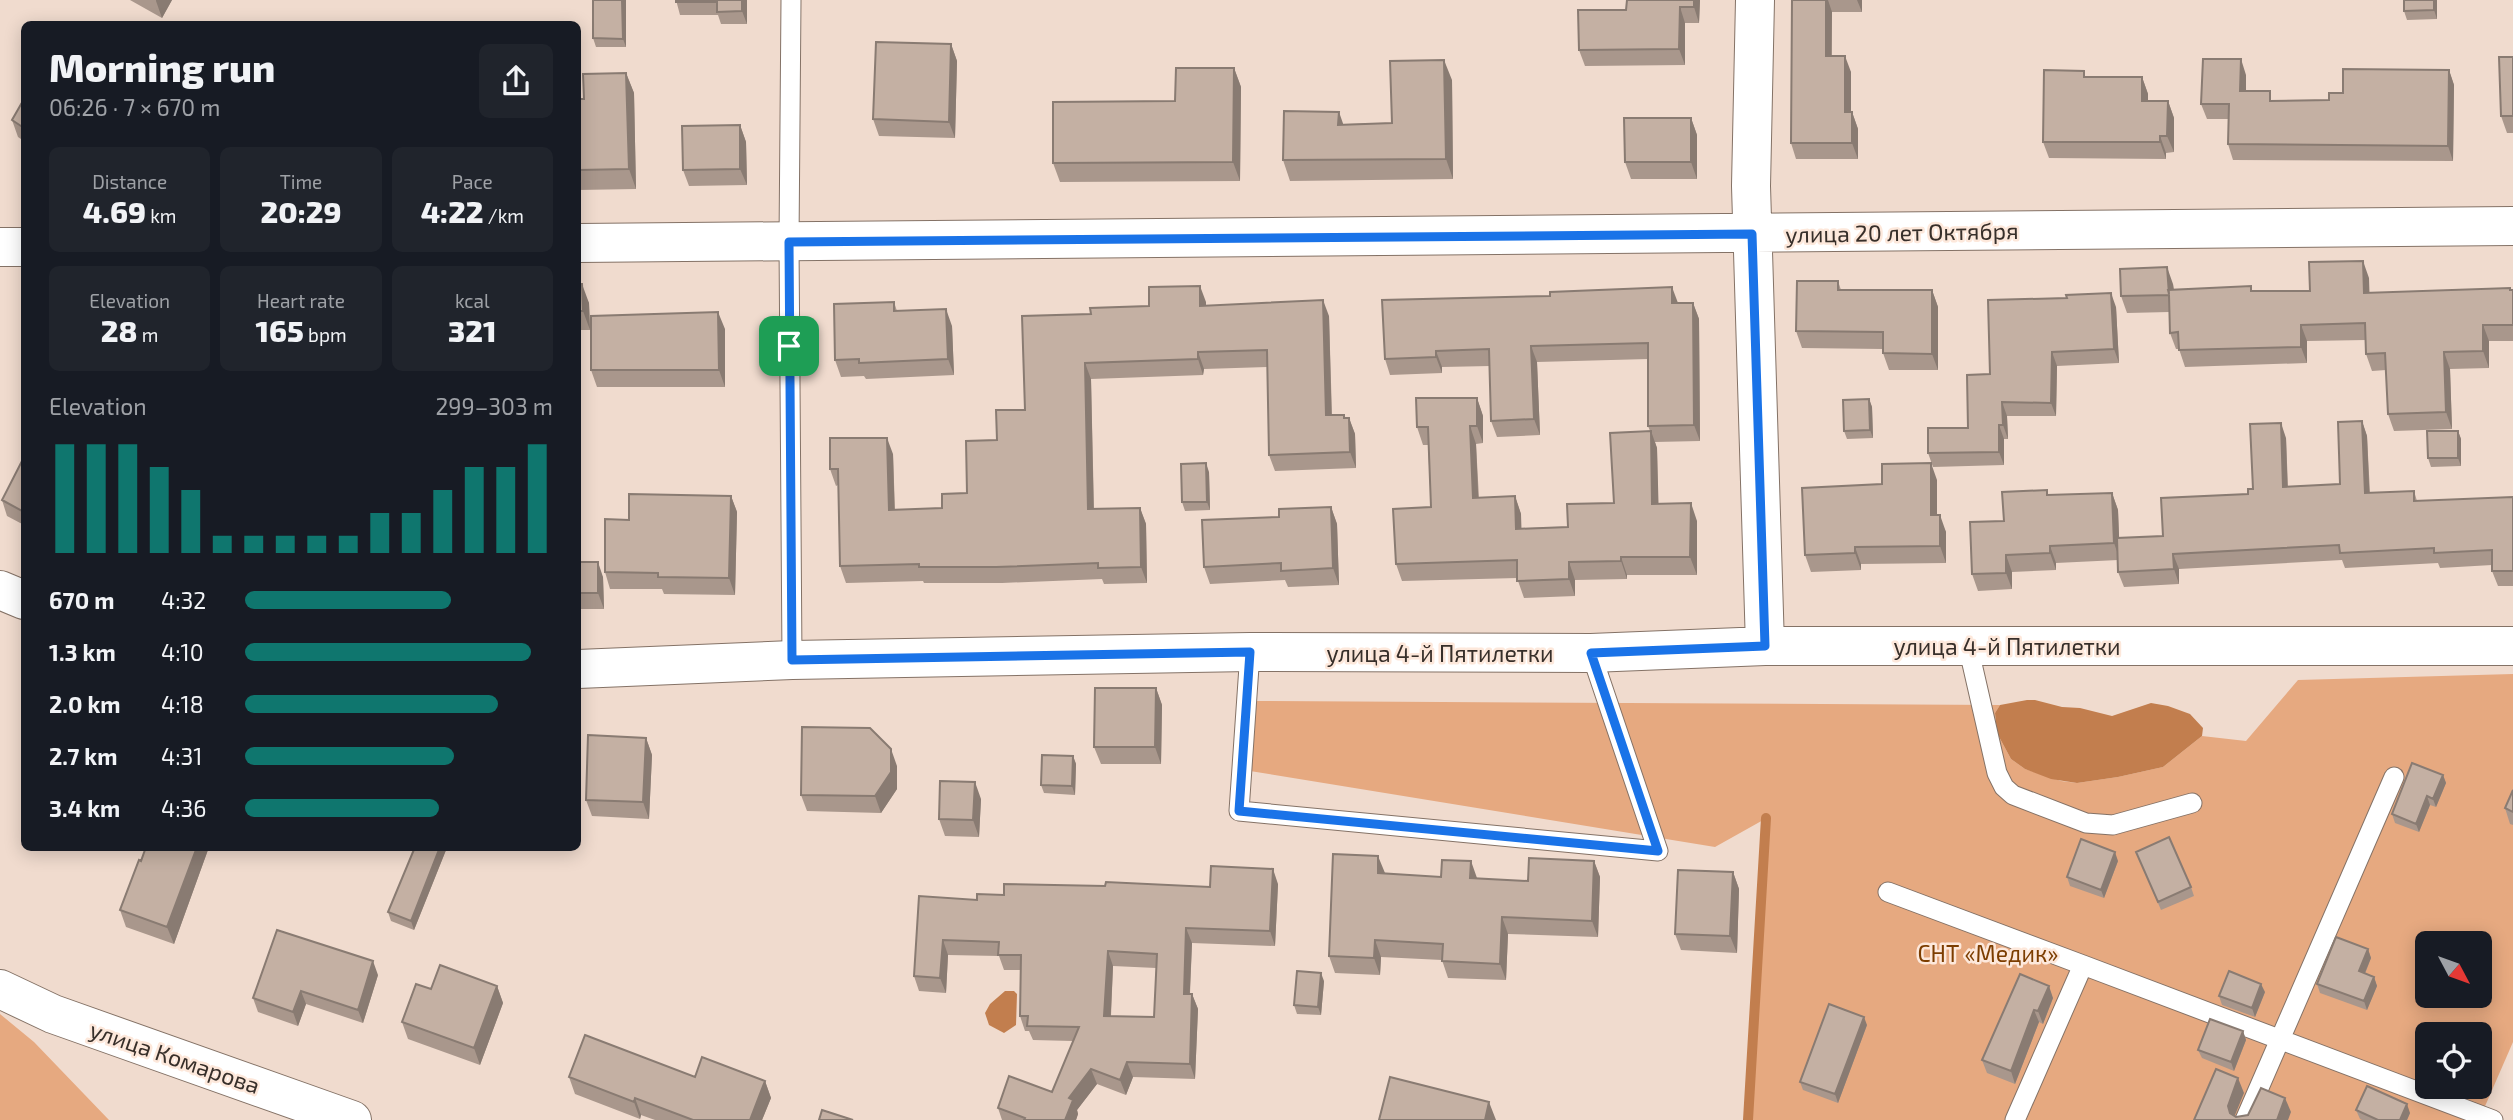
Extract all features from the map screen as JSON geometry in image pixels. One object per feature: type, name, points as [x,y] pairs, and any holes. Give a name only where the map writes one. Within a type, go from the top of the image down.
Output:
[{"type":"street","points":[[1755,0],[1752,234],[1765,646]]},
{"type":"street","name":"улица 20 лет Октября","points":[[581,243],[2513,226]]},
{"type":"street","points":[[0,247],[21,247]]},
{"type":"street","points":[[0,590],[21,599]]},
{"type":"street","name":"улица 4-й Пятилетки","points":[[581,669],[792,660],[1250,652],[1591,653],[1765,646],[2513,646]]},
{"type":"street","name":"улица Комарова","points":[[0,989],[53,1014],[352,1120]]},
{"type":"lane","points":[[791,0],[789,242],[792,660]]},
{"type":"lane","points":[[1968,646],[1997,773],[2004,787],[2013,795],[2086,823],[2113,825],[2192,803]]},
{"type":"lane","points":[[1250,652],[1239,811],[1658,851],[1591,653]]},
{"type":"lane","points":[[2245,1120],[2395,777]]},
{"type":"lane","points":[[1888,892],[2493,1120]]},
{"type":"lane","points":[[2015,1120],[2083,965]]},
{"type":"green space","name":"СНТ «Медик»","points":[[2513,674],[2513,1042],[2492,1090],[2492,1022],[2415,1022],[2415,1099],[2488,1099],[2479,1120],[1748,1120],[1765,819],[1715,847],[1250,771],[1254,701],[2000,705],[1995,713],[1997,733],[2011,759],[2025,769],[2061,781],[2077,783],[2163,767],[2202,736],[2246,741],[2298,680]]},
{"type":"green space","points":[[0,1014],[34,1042],[109,1120],[0,1120]]},
{"type":"shaded area","points":[[2027,700],[2112,716],[2151,703],[2168,706],[2190,714],[2203,728],[2202,736],[2163,767],[2077,783],[2051,779],[2025,769],[2011,759],[1997,733],[1995,713],[2000,705]]},
{"type":"shaded area","points":[[1005,991],[1014,991],[1017,994],[1016,1025],[1004,1033],[989,1025],[985,1013],[990,1004]]},
{"type":"building","points":[[593,0],[622,0],[623,39],[593,38]]},
{"type":"building","points":[[676,0],[742,0],[742,11],[717,12],[717,2]]},
{"type":"building","points":[[1627,0],[1694,0],[1694,7],[1680,7],[1679,49],[1579,50],[1578,10],[1626,10]]},
{"type":"building","points":[[1792,0],[1826,0],[1826,56],[1845,56],[1845,112],[1852,112],[1852,143],[1791,143]]},
{"type":"building","points":[[2404,0],[2434,0],[2434,10],[2404,11]]},
{"type":"building","points":[[876,42],[951,44],[949,122],[873,119]]},
{"type":"building","points":[[2499,57],[2513,57],[2513,116],[2501,116]]},
{"type":"building","points":[[2203,59],[2241,59],[2240,91],[2270,91],[2270,101],[2329,100],[2329,93],[2343,93],[2343,69],[2449,70],[2448,146],[2228,144],[2229,104],[2201,104]]},
{"type":"building","points":[[1444,60],[1446,159],[1283,160],[1284,111],[1339,112],[1338,125],[1392,123],[1390,61]]},
{"type":"building","points":[[1176,68],[1234,68],[1233,162],[1053,163],[1053,102],[1175,101]]},
{"type":"building","points":[[2044,70],[2084,71],[2084,77],[2142,77],[2142,101],[2168,101],[2167,136],[2160,136],[2160,142],[2043,142]]},
{"type":"building","points":[[626,73],[629,169],[581,170],[583,74]]},
{"type":"building","points":[[21,104],[21,126],[12,120]]},
{"type":"building","points":[[1624,118],[1691,118],[1691,162],[1625,162]]},
{"type":"building","points":[[740,125],[740,169],[683,170],[682,126]]},
{"type":"building","points":[[2363,261],[2364,293],[2510,288],[2513,290],[2513,325],[2483,325],[2483,351],[2444,352],[2446,412],[2388,414],[2385,353],[2366,354],[2365,323],[2301,325],[2301,347],[2179,350],[2178,332],[2170,333],[2169,295],[2121,296],[2120,269],[2167,267],[2169,290],[2251,286],[2251,291],[2310,291],[2309,262]]},
{"type":"building","points":[[1797,281],[1838,281],[1838,290],[1932,290],[1932,354],[1883,353],[1883,332],[1796,331]]},
{"type":"building","points":[[581,284],[582,284],[581,311]]},
{"type":"building","points":[[1200,286],[1200,306],[1323,300],[1326,415],[1344,415],[1344,418],[1349,418],[1350,452],[1269,455],[1267,350],[1198,352],[1198,359],[1085,363],[1088,509],[1140,508],[1141,567],[1098,568],[1098,563],[996,567],[919,567],[919,564],[840,566],[838,469],[830,469],[830,438],[887,438],[889,510],[942,508],[942,494],[967,493],[966,441],[997,440],[996,410],[1025,410],[1022,316],[1091,314],[1090,308],[1149,306],[1149,287]]},
{"type":"building","points":[[1672,287],[1672,303],[1693,303],[1694,425],[1648,426],[1648,343],[1531,346],[1534,419],[1491,421],[1489,349],[1436,351],[1436,357],[1385,359],[1382,300],[1550,296],[1550,292]]},
{"type":"building","points":[[2111,293],[2114,349],[2052,352],[2051,403],[2002,402],[2003,425],[1999,425],[1999,452],[1928,453],[1928,428],[1968,428],[1967,375],[1990,374],[1988,300],[2067,298],[2066,295]]},
{"type":"building","points":[[894,302],[894,311],[946,309],[948,359],[859,363],[859,359],[835,360],[834,304]]},
{"type":"building","points":[[718,312],[719,370],[591,370],[591,316]]},
{"type":"building","points":[[1416,398],[1477,398],[1477,426],[1470,426],[1473,498],[1515,496],[1516,529],[1568,527],[1567,504],[1614,503],[1610,433],[1651,431],[1652,504],[1691,503],[1690,557],[1621,557],[1621,561],[1569,562],[1569,579],[1517,581],[1517,560],[1396,564],[1393,509],[1431,507],[1428,427],[1417,427]]},
{"type":"building","points":[[1869,399],[1870,430],[1844,431],[1843,400]]},
{"type":"building","points":[[2362,421],[2365,493],[2414,491],[2414,501],[2513,497],[2513,571],[2492,571],[2492,550],[2434,553],[2434,548],[2340,553],[2339,545],[2173,554],[2174,569],[2118,572],[2117,538],[2163,536],[2161,498],[2248,494],[2248,489],[2253,489],[2250,424],[2281,423],[2283,487],[2340,484],[2338,422]]},
{"type":"building","points":[[2427,431],[2458,431],[2458,458],[2428,458]]},
{"type":"building","points":[[21,463],[21,510],[2,500]]},
{"type":"building","points":[[1206,463],[1207,502],[1182,502],[1181,464]]},
{"type":"building","points":[[1931,463],[1931,515],[1940,515],[1940,546],[1855,547],[1855,553],[1805,555],[1802,488],[1882,484],[1882,464]]},
{"type":"building","points":[[2047,490],[2047,495],[2112,493],[2114,543],[2050,546],[2050,553],[2006,555],[2006,573],[1972,574],[1970,522],[2004,521],[2002,492]]},
{"type":"building","points":[[629,494],[731,496],[729,578],[658,577],[658,573],[605,572],[605,519],[629,520]]},
{"type":"building","points":[[1331,507],[1333,568],[1281,571],[1281,563],[1204,567],[1202,520],[1279,517],[1279,509]]},
{"type":"building","points":[[581,562],[598,562],[598,593],[581,593]]},
{"type":"building","points":[[1095,688],[1156,688],[1155,747],[1094,747]]},
{"type":"building","points":[[802,727],[870,728],[891,749],[891,772],[875,796],[801,795]]},
{"type":"building","points":[[588,735],[646,738],[643,802],[586,800]]},
{"type":"building","points":[[1042,755],[1073,756],[1072,786],[1041,785]]},
{"type":"building","points":[[2412,763],[2443,775],[2433,799],[2427,796],[2416,824],[2392,814]]},
{"type":"building","points":[[940,781],[975,782],[973,820],[939,819]]},
{"type":"building","points":[[2513,790],[2513,812],[2505,808]]},
{"type":"building","points":[[2169,837],[2191,887],[2158,902],[2136,852]]},
{"type":"building","points":[[2081,839],[2115,852],[2101,890],[2067,877]]},
{"type":"building","points":[[145,851],[196,851],[167,927],[120,910],[139,860],[141,861]]},
{"type":"building","points":[[413,851],[438,851],[411,921],[388,912]]},
{"type":"building","points":[[1333,854],[1378,856],[1378,873],[1441,877],[1442,860],[1471,861],[1470,878],[1528,881],[1529,858],[1594,861],[1592,921],[1502,917],[1500,964],[1442,961],[1443,944],[1375,940],[1374,958],[1329,956]]},
{"type":"building","points":[[1211,866],[1273,869],[1270,931],[1186,928],[1184,994],[1192,994],[1190,1064],[1127,1062],[1120,1080],[1091,1069],[1069,1098],[1073,1100],[1065,1120],[1024,1120],[1025,1118],[998,1108],[1009,1076],[1052,1092],[1079,1027],[1027,1026],[1028,1016],[1020,1016],[1021,955],[998,955],[999,942],[943,940],[940,978],[914,976],[919,896],[977,900],[977,894],[1004,895],[1004,884],[1105,886],[1106,882],[1210,887]],"holes":[[[1108,951],[1157,954],[1154,1017],[1104,1016]]]},
{"type":"building","points":[[1678,870],[1733,872],[1730,936],[1675,934]]},
{"type":"building","points":[[277,930],[373,961],[358,1010],[301,991],[293,1012],[253,998]]},
{"type":"building","points":[[2336,937],[2368,949],[2359,971],[2374,977],[2364,1001],[2317,984]]},
{"type":"building","points":[[440,965],[497,986],[474,1048],[402,1022],[416,984],[431,989]]},
{"type":"building","points":[[1297,971],[1321,973],[1318,1007],[1294,1005]]},
{"type":"building","points":[[2229,971],[2261,984],[2252,1008],[2219,996]]},
{"type":"building","points":[[2020,974],[2049,986],[2038,1011],[2034,1010],[2011,1071],[1982,1060]]},
{"type":"building","points":[[1829,1004],[1864,1017],[1835,1094],[1800,1082]]},
{"type":"building","points":[[2210,1019],[2243,1031],[2231,1062],[2198,1050]]},
{"type":"building","points":[[585,1035],[695,1077],[702,1057],[765,1081],[750,1120],[693,1120],[635,1098],[634,1102],[569,1077]]},
{"type":"building","points":[[2216,1069],[2238,1078],[2228,1106],[2230,1113],[2236,1117],[2248,1115],[2261,1088],[2285,1098],[2277,1120],[2194,1120]]},
{"type":"building","points":[[1390,1077],[1489,1102],[1485,1120],[1379,1120]]},
{"type":"building","points":[[2367,1086],[2407,1104],[2400,1120],[2378,1120],[2356,1110]]},
{"type":"building","points":[[822,1110],[853,1120],[819,1120]]},
{"type":"waterway","points":[[1748,1120],[1766,818]]},
{"type":"route","points":[[1752,234],[1765,646],[1591,653],[1658,851],[1239,811],[1250,652],[792,660],[789,346],[789,242],[1752,234]]}]
